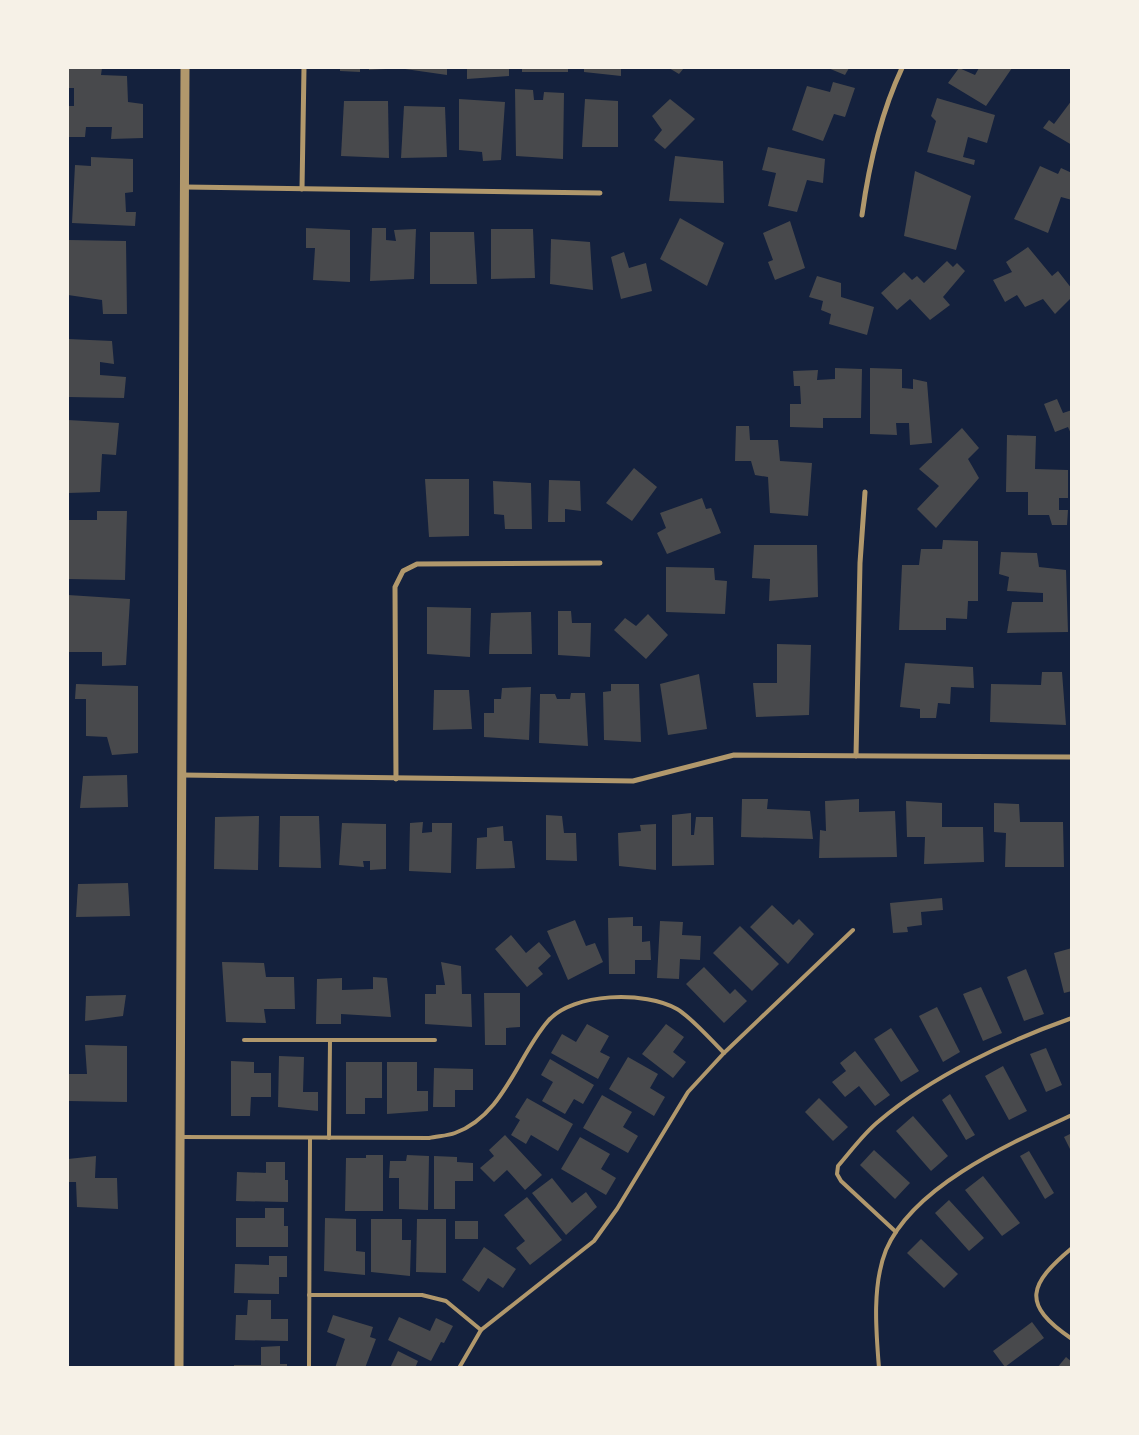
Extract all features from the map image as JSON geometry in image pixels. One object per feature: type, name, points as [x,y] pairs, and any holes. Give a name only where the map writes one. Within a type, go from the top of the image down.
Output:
[{"type":"street","points":[[178,1368],[185,68]]},
{"type":"street","points":[[302,189],[304,68]]},
{"type":"street","points":[[862,216],[868,172],[878,131],[890,94],[902,68]]},
{"type":"street","points":[[184,187],[600,193]]},
{"type":"street","points":[[856,756],[860,563],[865,492]]},
{"type":"street","points":[[396,779],[395,588],[403,571],[417,564],[600,563]]},
{"type":"street","points":[[182,775],[633,781],[734,755],[1072,757]]},
{"type":"lane","points":[[459,1368],[481,1330],[594,1241],[617,1208],[688,1092],[724,1053],[853,930]]},
{"type":"lane","points":[[178,1137],[429,1138],[455,1133],[477,1121],[494,1104],[549,1019],[576,1003],[609,997],[644,998],[677,1009],[724,1053]]},
{"type":"lane","points":[[896,1232],[841,1181],[837,1174],[838,1166],[879,1121],[920,1092],[1006,1046],[1072,1018]]},
{"type":"lane","points":[[244,1040],[435,1040]]},
{"type":"lane","points":[[330,1040],[330,1138]]},
{"type":"lane","points":[[879,1368],[877,1298],[886,1251],[896,1232],[942,1186],[973,1164],[1072,1115]]},
{"type":"lane","points":[[308,1368],[310,1138]]},
{"type":"lane","points":[[1072,1248],[1049,1268],[1038,1282],[1036,1298],[1045,1315],[1058,1330],[1072,1339]]},
{"type":"lane","points":[[309,1295],[422,1295],[446,1301],[481,1330]]},
{"type":"building","points":[[68,68],[102,68],[101,75],[127,76],[128,102],[143,104],[143,138],[111,139],[112,127],[86,127],[85,137],[68,137],[68,106],[74,106],[74,88],[68,88]]},
{"type":"building","points":[[340,68],[360,68],[360,72],[340,71]]},
{"type":"building","points":[[369,68],[386,68],[386,69],[369,70]]},
{"type":"building","points":[[447,68],[447,75],[405,69]]},
{"type":"building","points":[[467,68],[509,68],[509,76],[467,79]]},
{"type":"building","points":[[522,68],[568,68],[568,72],[522,72]]},
{"type":"building","points":[[584,68],[621,68],[621,76],[584,72]]},
{"type":"building","points":[[669,68],[684,68],[679,74]]},
{"type":"building","points":[[828,68],[849,68],[845,75]]},
{"type":"building","points":[[959,68],[975,75],[979,68],[1012,68],[986,106],[948,83]]},
{"type":"building","points":[[833,82],[855,88],[845,117],[834,114],[823,141],[792,130],[807,86],[830,92]]},
{"type":"building","points":[[515,89],[533,90],[534,100],[543,100],[544,92],[564,93],[563,159],[516,156]]},
{"type":"building","points":[[937,98],[995,115],[987,143],[968,137],[963,157],[975,160],[974,165],[927,152],[936,121],[931,116]]},
{"type":"building","points":[[459,99],[505,102],[501,160],[483,161],[482,152],[459,150]]},
{"type":"building","points":[[585,99],[618,101],[618,147],[582,147]]},
{"type":"building","points":[[670,99],[695,119],[665,149],[654,140],[662,130],[652,116]]},
{"type":"building","points":[[1072,100],[1072,145],[1043,128],[1049,120],[1054,124]]},
{"type":"building","points":[[344,101],[388,101],[389,158],[341,156]]},
{"type":"building","points":[[404,106],[445,107],[447,157],[401,158]]},
{"type":"building","points":[[768,147],[825,159],[823,183],[807,180],[797,212],[768,206],[776,173],[762,170]]},
{"type":"building","points":[[675,156],[723,161],[724,203],[669,201]]},
{"type":"building","points":[[91,157],[133,159],[133,192],[125,193],[126,212],[136,212],[135,226],[72,223],[75,165],[91,166]]},
{"type":"building","points":[[1040,166],[1058,174],[1061,168],[1072,173],[1072,200],[1061,197],[1048,233],[1014,219]]},
{"type":"building","points":[[915,171],[971,196],[956,250],[904,236]]},
{"type":"building","points":[[680,218],[724,243],[707,286],[660,259]]},
{"type":"building","points":[[790,221],[805,268],[775,280],[768,262],[773,260],[763,233]]},
{"type":"building","points":[[306,228],[350,230],[350,282],[313,280],[315,248],[306,248]]},
{"type":"building","points":[[372,228],[386,228],[386,240],[396,241],[394,230],[416,229],[414,279],[370,281]]},
{"type":"building","points":[[491,229],[533,229],[535,278],[491,279]]},
{"type":"building","points":[[430,232],[474,232],[477,284],[430,284]]},
{"type":"building","points":[[551,239],[590,242],[593,290],[550,284]]},
{"type":"building","points":[[69,240],[126,241],[127,314],[103,314],[102,300],[68,295]]},
{"type":"building","points":[[1028,247],[1052,276],[1058,271],[1072,289],[1072,297],[1055,314],[1043,299],[1025,307],[1017,295],[1005,302],[993,280],[1012,272],[1006,262]]},
{"type":"building","points":[[624,252],[629,268],[646,263],[652,291],[621,299],[611,257]]},
{"type":"building","points":[[947,261],[953,267],[957,263],[965,271],[943,297],[950,305],[930,320],[910,299],[897,310],[881,293],[904,272],[912,280],[917,276],[924,283]]},
{"type":"building","points":[[817,276],[841,283],[841,297],[874,307],[867,335],[829,324],[831,314],[821,310],[823,301],[809,297]]},
{"type":"building","points":[[68,339],[112,341],[114,364],[100,362],[100,375],[126,377],[124,398],[68,397]]},
{"type":"building","points":[[835,368],[862,369],[861,418],[823,418],[823,428],[790,427],[790,404],[801,404],[800,386],[794,386],[793,371],[818,370],[817,380],[835,379]]},
{"type":"building","points":[[870,368],[902,369],[902,388],[913,389],[913,379],[927,382],[932,443],[910,445],[909,423],[896,423],[897,435],[870,434]]},
{"type":"building","points":[[1057,399],[1063,413],[1072,410],[1072,436],[1068,427],[1055,432],[1044,404]]},
{"type":"building","points":[[68,420],[119,423],[116,455],[102,454],[100,492],[68,493]]},
{"type":"building","points":[[736,426],[749,426],[750,440],[778,440],[780,461],[812,463],[808,516],[770,513],[768,477],[755,475],[751,461],[735,461]]},
{"type":"building","points":[[962,428],[979,448],[968,459],[979,478],[936,528],[917,509],[939,486],[919,469]]},
{"type":"building","points":[[1007,435],[1036,436],[1035,469],[1068,470],[1068,498],[1059,498],[1059,510],[1068,510],[1067,525],[1052,525],[1049,515],[1028,515],[1028,492],[1006,492]]},
{"type":"building","points":[[634,468],[657,487],[632,521],[606,503]]},
{"type":"building","points":[[425,479],[469,479],[469,536],[429,537]]},
{"type":"building","points":[[549,480],[580,481],[581,511],[565,509],[565,522],[548,522]]},
{"type":"building","points":[[493,481],[531,483],[532,529],[505,529],[504,515],[494,514]]},
{"type":"building","points":[[702,498],[706,509],[711,508],[721,533],[667,554],[657,533],[666,528],[660,513]]},
{"type":"building","points":[[97,511],[127,511],[125,580],[68,579],[68,520],[97,520]]},
{"type":"building","points":[[943,540],[978,541],[978,601],[968,601],[967,619],[946,618],[946,630],[899,630],[902,565],[919,565],[921,549],[942,549]]},
{"type":"building","points":[[754,545],[817,545],[818,597],[769,601],[770,579],[752,578]]},
{"type":"building","points":[[1001,552],[1037,553],[1039,567],[1066,570],[1068,632],[1007,633],[1012,602],[1043,602],[1043,593],[1007,591],[1009,577],[999,574]]},
{"type":"building","points":[[666,567],[714,568],[715,580],[727,581],[725,614],[666,612]]},
{"type":"building","points":[[68,595],[130,599],[126,665],[102,666],[102,652],[68,652]]},
{"type":"building","points":[[427,607],[471,608],[470,657],[427,654]]},
{"type":"building","points":[[558,611],[571,611],[572,623],[591,623],[590,657],[558,655]]},
{"type":"building","points":[[531,612],[532,654],[489,654],[491,613]]},
{"type":"building","points":[[648,614],[668,635],[646,659],[614,630],[625,618],[636,626]]},
{"type":"building","points":[[777,644],[811,645],[809,715],[756,717],[753,683],[777,683]]},
{"type":"building","points":[[905,663],[973,667],[974,688],[951,687],[950,704],[938,703],[936,718],[920,718],[920,709],[900,707]]},
{"type":"building","points":[[1042,672],[1062,672],[1066,725],[990,722],[991,684],[1041,685]]},
{"type":"building","points":[[699,674],[707,729],[668,735],[660,684]]},
{"type":"building","points":[[76,684],[138,686],[138,753],[112,755],[107,737],[86,736],[86,699],[75,699]]},
{"type":"building","points":[[611,684],[639,684],[641,742],[604,740],[603,692],[611,691]]},
{"type":"building","points":[[531,687],[529,740],[484,737],[484,713],[494,713],[494,699],[501,699],[502,688]]},
{"type":"building","points":[[434,690],[469,690],[472,729],[433,730]]},
{"type":"building","points":[[571,693],[585,693],[588,746],[539,743],[540,694],[555,694],[557,699],[570,699]]},
{"type":"building","points":[[127,775],[128,807],[80,808],[83,776]]},
{"type":"building","points":[[742,799],[768,799],[767,809],[810,811],[813,839],[741,837]]},
{"type":"building","points":[[859,799],[859,812],[895,811],[897,857],[819,858],[820,830],[826,831],[825,801]]},
{"type":"building","points":[[906,801],[942,803],[942,827],[983,827],[984,862],[924,864],[925,837],[907,837]]},
{"type":"building","points":[[994,803],[1019,804],[1020,822],[1063,822],[1064,867],[1005,867],[1006,833],[994,832]]},
{"type":"building","points":[[691,813],[691,835],[694,835],[696,817],[713,817],[714,865],[672,866],[672,815]]},
{"type":"building","points":[[546,815],[562,816],[564,833],[576,833],[577,861],[546,860]]},
{"type":"building","points":[[259,816],[258,870],[214,869],[215,817]]},
{"type":"building","points":[[280,816],[319,816],[321,868],[279,867]]},
{"type":"building","points":[[423,822],[422,833],[432,832],[432,823],[452,823],[451,873],[409,871],[410,823]]},
{"type":"building","points":[[342,823],[386,824],[386,869],[370,870],[370,861],[363,861],[364,867],[339,865]]},
{"type":"building","points":[[656,824],[656,870],[619,866],[618,833],[641,831],[640,825]]},
{"type":"building","points":[[503,826],[504,841],[512,841],[515,868],[476,869],[477,838],[487,837],[487,828]]},
{"type":"building","points":[[128,883],[130,916],[76,917],[78,884]]},
{"type":"building","points":[[942,898],[943,910],[921,912],[922,925],[907,927],[908,932],[893,933],[890,903]]},
{"type":"building","points":[[772,905],[793,925],[799,919],[814,934],[788,964],[750,927]]},
{"type":"building","points":[[633,917],[633,926],[642,926],[642,942],[650,941],[651,960],[635,960],[635,974],[609,974],[608,918]]},
{"type":"building","points":[[575,920],[586,946],[595,943],[603,962],[568,980],[547,931]]},
{"type":"building","points":[[660,921],[683,922],[682,935],[701,936],[700,960],[680,959],[679,979],[657,978]]},
{"type":"building","points":[[740,926],[779,964],[752,991],[713,953]]},
{"type":"building","points":[[511,935],[526,953],[539,942],[551,956],[538,968],[543,974],[527,987],[495,949]]},
{"type":"building","points":[[1072,948],[1072,991],[1064,993],[1054,953]]},
{"type":"building","points":[[222,962],[264,963],[266,977],[294,977],[295,1009],[264,1009],[266,1023],[226,1022]]},
{"type":"building","points":[[441,962],[461,966],[462,994],[471,994],[472,1027],[425,1024],[425,994],[436,994],[436,985],[445,985]]},
{"type":"building","points":[[704,967],[730,994],[735,989],[747,1001],[724,1023],[686,984]]},
{"type":"building","points":[[1026,969],[1044,1014],[1024,1021],[1007,977]]},
{"type":"building","points":[[373,977],[387,978],[391,1017],[341,1014],[341,1024],[316,1024],[317,979],[342,978],[342,990],[373,989]]},
{"type":"building","points":[[981,987],[1002,1033],[983,1041],[963,994]]},
{"type":"building","points":[[484,993],[520,993],[520,1027],[506,1028],[506,1045],[485,1045]]},
{"type":"building","points":[[126,995],[123,1016],[85,1021],[86,996]]},
{"type":"building","points":[[937,1007],[960,1052],[943,1062],[919,1016]]},
{"type":"building","points":[[587,1024],[609,1036],[600,1052],[610,1057],[598,1079],[551,1053],[562,1034],[576,1042]]},
{"type":"building","points":[[666,1024],[684,1037],[673,1052],[686,1062],[673,1078],[642,1054]]},
{"type":"building","points":[[891,1028],[919,1071],[901,1082],[874,1039]]},
{"type":"building","points":[[85,1045],[127,1046],[127,1102],[68,1101],[68,1074],[87,1074]]},
{"type":"building","points":[[1046,1048],[1062,1085],[1046,1092],[1030,1054]]},
{"type":"building","points":[[855,1051],[890,1095],[875,1106],[859,1086],[845,1097],[832,1082],[846,1071],[840,1063]]},
{"type":"building","points":[[279,1056],[304,1057],[303,1092],[318,1092],[318,1111],[278,1107]]},
{"type":"building","points":[[628,1057],[658,1074],[650,1088],[665,1097],[654,1116],[609,1089]]},
{"type":"building","points":[[550,1059],[594,1085],[583,1104],[574,1099],[565,1114],[542,1101],[553,1082],[541,1075]]},
{"type":"building","points":[[231,1061],[254,1062],[254,1073],[271,1073],[271,1097],[251,1097],[250,1116],[231,1116]]},
{"type":"building","points":[[346,1062],[382,1062],[382,1098],[365,1098],[365,1114],[346,1114]]},
{"type":"building","points":[[387,1062],[417,1062],[417,1091],[428,1091],[428,1111],[387,1114]]},
{"type":"building","points":[[1003,1066],[1027,1111],[1009,1120],[985,1076]]},
{"type":"building","points":[[434,1068],[473,1069],[473,1090],[455,1090],[455,1107],[433,1107]]},
{"type":"building","points":[[950,1094],[975,1135],[966,1140],[942,1100]]},
{"type":"building","points":[[602,1095],[632,1112],[623,1127],[638,1136],[628,1153],[583,1128]]},
{"type":"building","points":[[527,1098],[573,1124],[558,1151],[531,1135],[526,1144],[511,1135],[520,1120],[515,1117]]},
{"type":"building","points":[[819,1098],[848,1127],[833,1141],[805,1112]]},
{"type":"building","points":[[913,1116],[948,1156],[931,1171],[896,1131]]},
{"type":"building","points":[[1072,1133],[1072,1153],[1064,1137]]},
{"type":"building","points":[[505,1135],[542,1175],[525,1190],[507,1170],[494,1182],[480,1168],[494,1156],[489,1150]]},
{"type":"building","points":[[580,1137],[610,1154],[601,1169],[616,1178],[606,1195],[561,1169]]},
{"type":"building","points":[[874,1150],[910,1183],[895,1199],[860,1165]]},
{"type":"building","points":[[1029,1151],[1054,1193],[1045,1199],[1020,1156]]},
{"type":"building","points":[[366,1155],[383,1155],[383,1211],[345,1211],[346,1158],[366,1158]]},
{"type":"building","points":[[407,1155],[429,1156],[428,1210],[399,1209],[399,1178],[389,1178],[390,1161],[406,1161]]},
{"type":"building","points":[[96,1156],[95,1178],[117,1178],[118,1209],[77,1207],[76,1182],[68,1182],[68,1159]]},
{"type":"building","points":[[434,1156],[457,1157],[457,1162],[473,1163],[473,1181],[455,1181],[455,1209],[434,1209]]},
{"type":"building","points":[[266,1162],[285,1162],[285,1180],[288,1180],[288,1202],[236,1201],[237,1172],[266,1173]]},
{"type":"building","points":[[983,1176],[1020,1223],[1002,1236],[965,1190]]},
{"type":"building","points":[[552,1178],[572,1203],[586,1192],[597,1207],[566,1235],[532,1193]]},
{"type":"building","points":[[527,1197],[562,1240],[530,1265],[516,1248],[525,1241],[504,1215]]},
{"type":"building","points":[[949,1200],[984,1238],[969,1251],[935,1213]]},
{"type":"building","points":[[265,1208],[284,1208],[284,1226],[288,1226],[288,1247],[236,1247],[236,1218],[265,1218]]},
{"type":"building","points":[[325,1218],[356,1219],[356,1251],[365,1252],[365,1275],[324,1271]]},
{"type":"building","points":[[371,1219],[402,1219],[402,1240],[411,1240],[410,1276],[371,1272]]},
{"type":"building","points":[[417,1219],[446,1219],[446,1273],[416,1272]]},
{"type":"building","points":[[455,1221],[478,1221],[478,1239],[455,1239]]},
{"type":"building","points":[[921,1239],[958,1274],[944,1288],[907,1253]]},
{"type":"building","points":[[484,1247],[516,1269],[503,1288],[488,1278],[479,1292],[462,1280]]},
{"type":"building","points":[[269,1256],[287,1256],[287,1277],[279,1277],[279,1294],[234,1293],[235,1264],[269,1265]]},
{"type":"building","points":[[248,1300],[271,1300],[271,1319],[288,1319],[288,1341],[235,1340],[236,1315],[247,1315]]},
{"type":"building","points":[[333,1315],[373,1327],[370,1337],[376,1339],[365,1368],[335,1368],[345,1339],[327,1332]]},
{"type":"building","points":[[399,1317],[430,1331],[436,1318],[453,1326],[444,1343],[441,1342],[431,1361],[388,1340]]},
{"type":"building","points":[[1032,1322],[1044,1338],[1005,1367],[993,1351]]},
{"type":"building","points":[[280,1346],[280,1364],[287,1364],[287,1368],[234,1368],[234,1365],[261,1365],[261,1347]]},
{"type":"building","points":[[398,1351],[418,1361],[415,1368],[390,1368]]},
{"type":"building","points":[[1066,1357],[1072,1362],[1072,1368],[1057,1368]]}]
